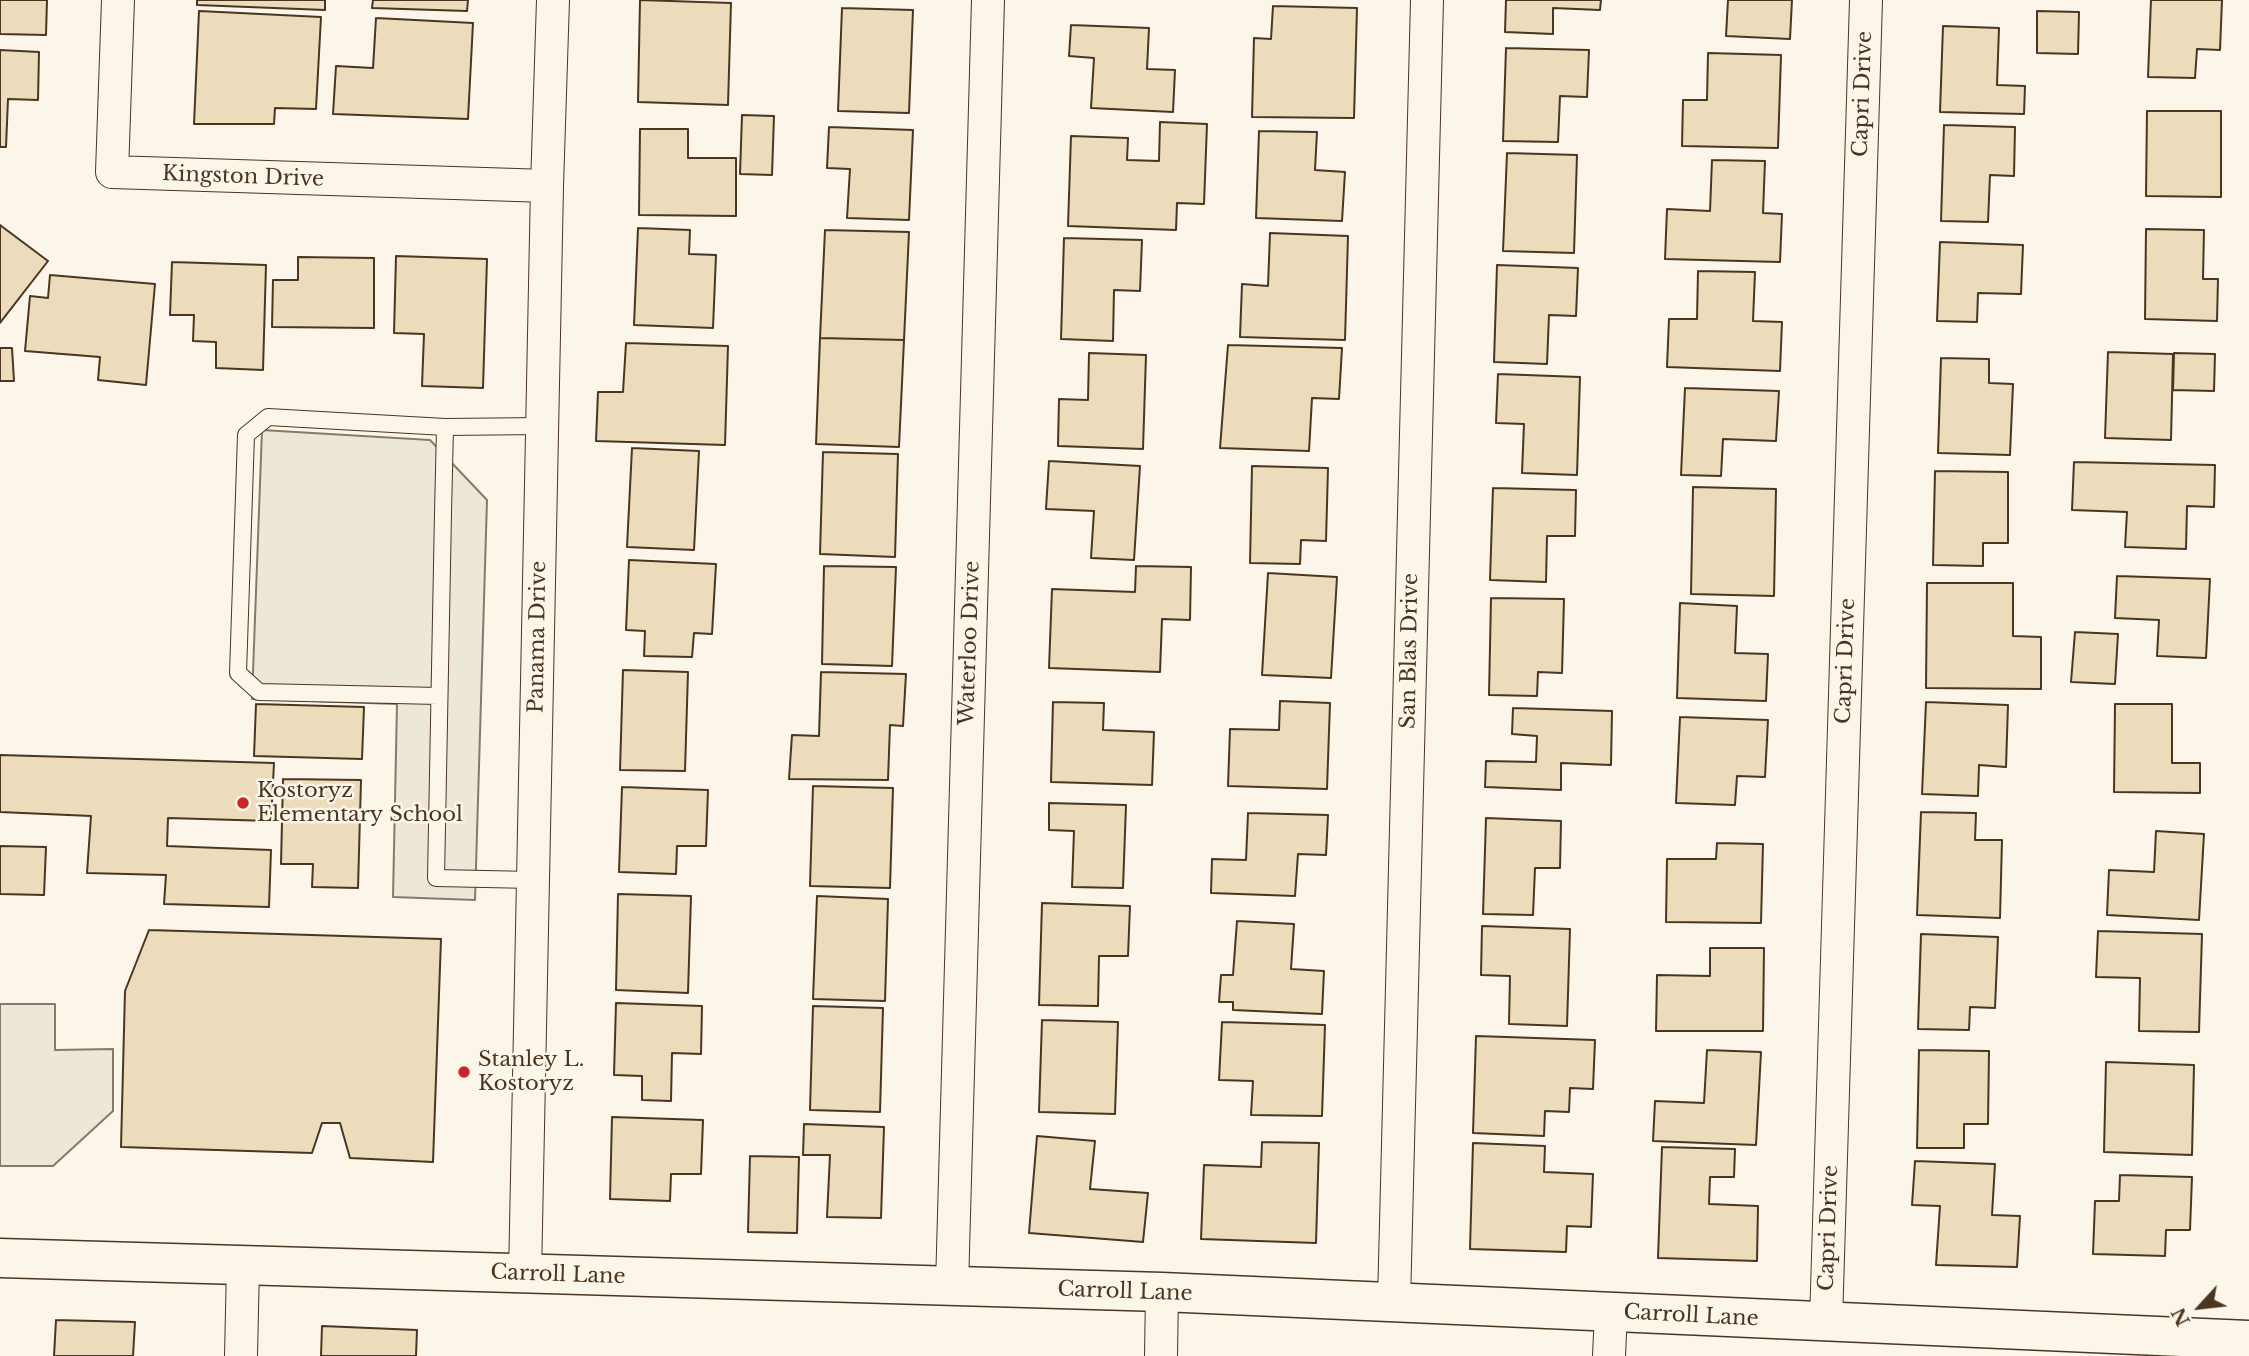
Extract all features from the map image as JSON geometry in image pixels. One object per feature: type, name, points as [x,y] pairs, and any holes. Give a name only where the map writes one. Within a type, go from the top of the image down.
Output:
[{"type":"street","name":"Kingston Drive","points":[[118,0],[112,172],[547,186]]},
{"type":"street","name":"Panama Drive","points":[[525,1275],[553,0]]},
{"type":"street","name":"Waterloo Drive","points":[[951,1286],[988,0]]},
{"type":"street","name":"San Blas Drive","points":[[1394,1303],[1427,0]]},
{"type":"street","name":"Capri Drive","points":[[1826,1322],[1866,0]]},
{"type":"street","name":"Carroll Lane","points":[[0,1258],[1162,1293],[1826,1322],[2035,1337],[2249,1340]]},
{"type":"street","points":[[241,1356],[243,1266]]},
{"type":"street","points":[[1161,1356],[1162,1293]]},
{"type":"street","points":[[1609,1356],[1611,1312]]},
{"type":"lane","points":[[439,696],[259,692],[238,673],[246,435],[268,417],[444,427],[542,426]]},
{"type":"lane","points":[[444,427],[436,878],[533,880]]},
{"type":"shaded area","points":[[262,430],[430,440],[487,500],[475,900],[393,897],[397,704],[252,699]]},
{"type":"shaded area","points":[[0,1004],[55,1004],[55,1050],[113,1049],[113,1111],[53,1166],[0,1166]]},
{"type":"building","points":[[0,0],[47,0],[46,35],[0,34]]},
{"type":"building","points":[[197,0],[325,0],[325,10],[197,5]]},
{"type":"building","points":[[373,0],[468,0],[467,11],[372,8]]},
{"type":"building","points":[[640,0],[731,3],[728,105],[638,102]]},
{"type":"building","points":[[1506,0],[1601,0],[1600,10],[1553,8],[1553,34],[1505,32]]},
{"type":"building","points":[[1728,0],[1792,0],[1790,39],[1726,36]]},
{"type":"building","points":[[2151,0],[2222,0],[2220,50],[2197,49],[2195,78],[2148,77]]},
{"type":"building","points":[[1273,6],[1357,8],[1354,118],[1252,117],[1254,38],[1271,39]]},
{"type":"building","points":[[842,8],[913,10],[909,113],[838,111]]},
{"type":"building","points":[[199,11],[321,17],[316,109],[275,108],[274,124],[194,124]]},
{"type":"building","points":[[2037,11],[2079,12],[2078,54],[2037,53]]},
{"type":"building","points":[[376,18],[473,23],[468,119],[333,114],[336,66],[373,68]]},
{"type":"building","points":[[1071,25],[1149,28],[1147,69],[1175,70],[1173,112],[1091,108],[1094,58],[1069,56]]},
{"type":"building","points":[[1943,26],[1999,28],[1997,85],[2025,86],[2024,114],[1940,112]]},
{"type":"building","points":[[1506,48],[1589,50],[1587,97],[1560,96],[1558,142],[1503,141]]},
{"type":"building","points":[[0,50],[39,52],[38,100],[8,99],[6,147],[0,147]]},
{"type":"building","points":[[1708,53],[1781,55],[1778,148],[1682,146],[1683,100],[1707,100]]},
{"type":"building","points":[[2147,111],[2221,111],[2221,197],[2146,196]]},
{"type":"building","points":[[742,115],[774,116],[772,175],[740,174]]},
{"type":"building","points":[[1160,122],[1207,124],[1204,204],[1177,203],[1176,230],[1068,226],[1071,136],[1128,138],[1127,160],[1159,161]]},
{"type":"building","points":[[1944,125],[2015,127],[2014,176],[1990,175],[1988,222],[1941,221]]},
{"type":"building","points":[[829,127],[913,130],[909,220],[847,218],[850,169],[827,168]]},
{"type":"building","points":[[640,129],[688,129],[688,158],[736,158],[736,216],[639,215]]},
{"type":"building","points":[[1259,131],[1317,132],[1315,170],[1345,172],[1342,221],[1256,218]]},
{"type":"building","points":[[1507,153],[1577,155],[1574,253],[1503,251]]},
{"type":"building","points":[[1712,160],[1765,161],[1763,213],[1782,214],[1780,262],[1665,259],[1667,209],[1710,211]]},
{"type":"building","points":[[0,225],[48,261],[0,323]]},
{"type":"building","points":[[638,228],[690,230],[689,254],[716,255],[713,328],[634,325]]},
{"type":"building","points":[[2146,229],[2204,230],[2203,279],[2218,279],[2217,321],[2145,319]]},
{"type":"building","points":[[825,230],[909,232],[904,340],[820,338]]},
{"type":"building","points":[[1270,233],[1348,236],[1345,340],[1240,337],[1242,284],[1268,286]]},
{"type":"building","points":[[1064,238],[1142,240],[1140,291],[1114,290],[1113,341],[1061,339]]},
{"type":"building","points":[[1940,242],[2023,245],[2021,294],[1978,293],[1977,322],[1937,321]]},
{"type":"building","points":[[396,256],[487,259],[483,388],[422,386],[424,334],[394,333]]},
{"type":"building","points":[[298,257],[374,258],[374,328],[272,327],[273,280],[298,280]]},
{"type":"building","points":[[172,262],[266,265],[263,370],[216,368],[216,342],[193,341],[194,315],[170,315]]},
{"type":"building","points":[[1497,265],[1578,268],[1576,316],[1549,315],[1547,364],[1494,362]]},
{"type":"building","points":[[1698,271],[1755,272],[1753,321],[1782,322],[1780,371],[1667,367],[1669,319],[1697,319]]},
{"type":"building","points":[[50,275],[155,284],[146,385],[98,380],[100,357],[25,351],[30,296],[48,298]]},
{"type":"building","points":[[820,338],[904,340],[899,447],[816,444]]},
{"type":"building","points":[[626,343],[728,346],[725,445],[596,441],[598,392],[623,392]]},
{"type":"building","points":[[1228,345],[1342,348],[1339,399],[1312,398],[1309,451],[1220,448]]},
{"type":"building","points":[[0,348],[12,348],[14,381],[0,381]]},
{"type":"building","points":[[2108,352],[2173,354],[2171,440],[2105,438]]},
{"type":"building","points":[[1089,353],[1146,355],[1143,449],[1058,446],[1059,399],[1088,400]]},
{"type":"building","points":[[2174,353],[2215,354],[2214,391],[2173,390]]},
{"type":"building","points":[[1941,358],[1989,359],[1989,383],[2013,384],[2010,455],[1938,453]]},
{"type":"building","points":[[1498,374],[1580,377],[1577,475],[1522,473],[1524,424],[1496,423]]},
{"type":"building","points":[[1685,388],[1779,391],[1776,441],[1723,439],[1721,476],[1681,475]]},
{"type":"building","points":[[632,448],[699,451],[694,550],[627,547]]},
{"type":"building","points":[[823,452],[898,454],[895,557],[820,554]]},
{"type":"building","points":[[1049,461],[1140,466],[1134,560],[1091,558],[1094,511],[1046,509]]},
{"type":"building","points":[[2074,462],[2215,465],[2214,507],[2187,506],[2186,549],[2125,547],[2127,512],[2072,510]]},
{"type":"building","points":[[1252,466],[1328,468],[1326,541],[1301,540],[1300,564],[1250,563]]},
{"type":"building","points":[[1935,471],[2008,472],[2008,543],[1983,543],[1983,566],[1933,565]]},
{"type":"building","points":[[1693,487],[1776,489],[1774,596],[1691,594]]},
{"type":"building","points":[[1493,488],[1576,490],[1575,536],[1547,536],[1546,582],[1490,580]]},
{"type":"building","points":[[629,560],[716,564],[712,634],[694,633],[692,657],[644,656],[645,631],[626,630]]},
{"type":"building","points":[[824,566],[896,567],[892,666],[822,664]]},
{"type":"building","points":[[1136,566],[1191,567],[1190,620],[1162,619],[1160,672],[1049,668],[1052,589],[1135,592]]},
{"type":"building","points":[[1268,573],[1337,577],[1331,678],[1262,675]]},
{"type":"building","points":[[2117,576],[2210,579],[2206,658],[2157,656],[2159,620],[2115,618]]},
{"type":"building","points":[[1927,583],[2013,583],[2013,636],[2041,637],[2041,689],[1926,688]]},
{"type":"building","points":[[1491,598],[1564,599],[1562,673],[1538,672],[1537,696],[1489,695]]},
{"type":"building","points":[[1680,603],[1737,606],[1735,653],[1768,654],[1766,701],[1677,698]]},
{"type":"building","points":[[2075,632],[2118,634],[2115,684],[2071,682]]},
{"type":"building","points":[[623,670],[688,672],[685,771],[620,770]]},
{"type":"building","points":[[821,672],[906,674],[903,726],[890,725],[888,780],[789,779],[792,735],[819,736]]},
{"type":"building","points":[[1280,701],[1330,703],[1327,789],[1228,786],[1230,729],[1279,730]]},
{"type":"building","points":[[1053,702],[1104,703],[1103,730],[1154,732],[1152,785],[1051,782]]},
{"type":"building","points":[[1926,702],[2008,705],[2006,767],[1979,765],[1978,796],[1922,794]]},
{"type":"building","points":[[256,704],[364,707],[362,759],[254,756]]},
{"type":"building","points":[[2115,704],[2172,704],[2172,763],[2200,763],[2200,793],[2114,792]]},
{"type":"building","points":[[1513,708],[1612,711],[1611,765],[1561,763],[1561,790],[1485,787],[1486,761],[1536,762],[1537,736],[1512,734]]},
{"type":"building","points":[[1680,717],[1768,720],[1765,777],[1737,776],[1735,805],[1676,803]]},
{"type":"building","points":[[0,755],[274,763],[271,821],[168,818],[167,846],[271,850],[269,907],[164,904],[166,875],[87,873],[91,816],[0,812]]},
{"type":"building","points":[[283,779],[361,780],[358,888],[312,887],[313,864],[281,864]]},
{"type":"building","points":[[813,786],[893,788],[890,888],[810,886]]},
{"type":"building","points":[[622,787],[708,790],[706,846],[677,846],[676,874],[619,872]]},
{"type":"building","points":[[1049,803],[1126,805],[1123,888],[1072,887],[1074,831],[1049,830]]},
{"type":"building","points":[[1921,812],[1976,813],[1975,840],[2002,840],[2000,918],[1917,915]]},
{"type":"building","points":[[1248,813],[1328,815],[1326,855],[1298,854],[1295,896],[1211,893],[1212,859],[1246,860]]},
{"type":"building","points":[[1486,818],[1561,821],[1560,868],[1535,868],[1533,915],[1483,914]]},
{"type":"building","points":[[2156,831],[2204,834],[2199,920],[2107,915],[2109,870],[2154,872]]},
{"type":"building","points":[[1717,843],[1763,844],[1761,923],[1666,922],[1667,859],[1716,859]]},
{"type":"building","points":[[0,846],[46,847],[44,895],[0,894]]},
{"type":"building","points":[[618,894],[691,896],[688,993],[616,990]]},
{"type":"building","points":[[817,896],[888,899],[885,1001],[813,999]]},
{"type":"building","points":[[1042,903],[1130,906],[1128,956],[1099,956],[1098,1006],[1039,1005]]},
{"type":"building","points":[[1237,921],[1294,924],[1291,969],[1324,971],[1322,1014],[1233,1010],[1233,1002],[1219,1002],[1221,975],[1233,975]]},
{"type":"building","points":[[1482,926],[1570,929],[1567,1026],[1509,1024],[1510,976],[1481,975]]},
{"type":"building","points":[[149,930],[441,939],[433,1162],[350,1158],[340,1123],[322,1123],[312,1153],[121,1147],[125,991]]},
{"type":"building","points":[[2098,931],[2202,934],[2199,1032],[2139,1031],[2140,978],[2096,977]]},
{"type":"building","points":[[1921,934],[1998,937],[1995,1008],[1970,1007],[1969,1030],[1918,1029]]},
{"type":"building","points":[[1710,948],[1764,948],[1763,1031],[1656,1031],[1657,975],[1710,976]]},
{"type":"building","points":[[616,1003],[702,1006],[701,1054],[672,1053],[671,1101],[642,1100],[642,1076],[614,1075]]},
{"type":"building","points":[[813,1006],[883,1008],[880,1112],[810,1110]]},
{"type":"building","points":[[1042,1020],[1118,1022],[1115,1114],[1039,1112]]},
{"type":"building","points":[[1222,1022],[1325,1025],[1322,1116],[1251,1115],[1253,1081],[1219,1080]]},
{"type":"building","points":[[1476,1036],[1595,1040],[1593,1089],[1570,1088],[1569,1112],[1545,1111],[1544,1136],[1473,1133]]},
{"type":"building","points":[[1707,1050],[1761,1052],[1756,1145],[1653,1141],[1655,1101],[1704,1103]]},
{"type":"building","points":[[1919,1050],[1989,1051],[1988,1124],[1964,1124],[1964,1148],[1917,1148]]},
{"type":"building","points":[[2106,1062],[2194,1065],[2192,1155],[2104,1152]]},
{"type":"building","points":[[612,1117],[703,1120],[701,1174],[671,1174],[670,1201],[610,1199]]},
{"type":"building","points":[[804,1124],[884,1127],[881,1218],[827,1217],[830,1155],[803,1155]]},
{"type":"building","points":[[1037,1136],[1095,1141],[1090,1189],[1148,1193],[1143,1242],[1029,1233]]},
{"type":"building","points":[[1262,1142],[1319,1143],[1316,1243],[1201,1239],[1204,1165],[1261,1167]]},
{"type":"building","points":[[1473,1143],[1545,1146],[1544,1172],[1593,1174],[1591,1227],[1567,1226],[1566,1252],[1470,1249]]},
{"type":"building","points":[[1662,1147],[1735,1149],[1734,1177],[1710,1177],[1709,1204],[1758,1206],[1757,1261],[1658,1258]]},
{"type":"building","points":[[750,1156],[799,1157],[797,1233],[748,1232]]},
{"type":"building","points":[[1915,1161],[1995,1164],[1992,1215],[2020,1216],[2017,1267],[1936,1265],[1940,1206],[1912,1205]]},
{"type":"building","points":[[2120,1175],[2192,1177],[2190,1230],[2166,1230],[2165,1256],[2093,1254],[2095,1201],[2119,1201]]},
{"type":"building","points":[[56,1320],[135,1322],[133,1356],[54,1356]]},
{"type":"building","points":[[322,1326],[417,1330],[416,1356],[321,1356]]},
{"type":"place","name":"Kostoryz Elementary School","points":[[243,803]]},
{"type":"place","name":"Stanley L. Kostoryz","points":[[464,1072]]}]
